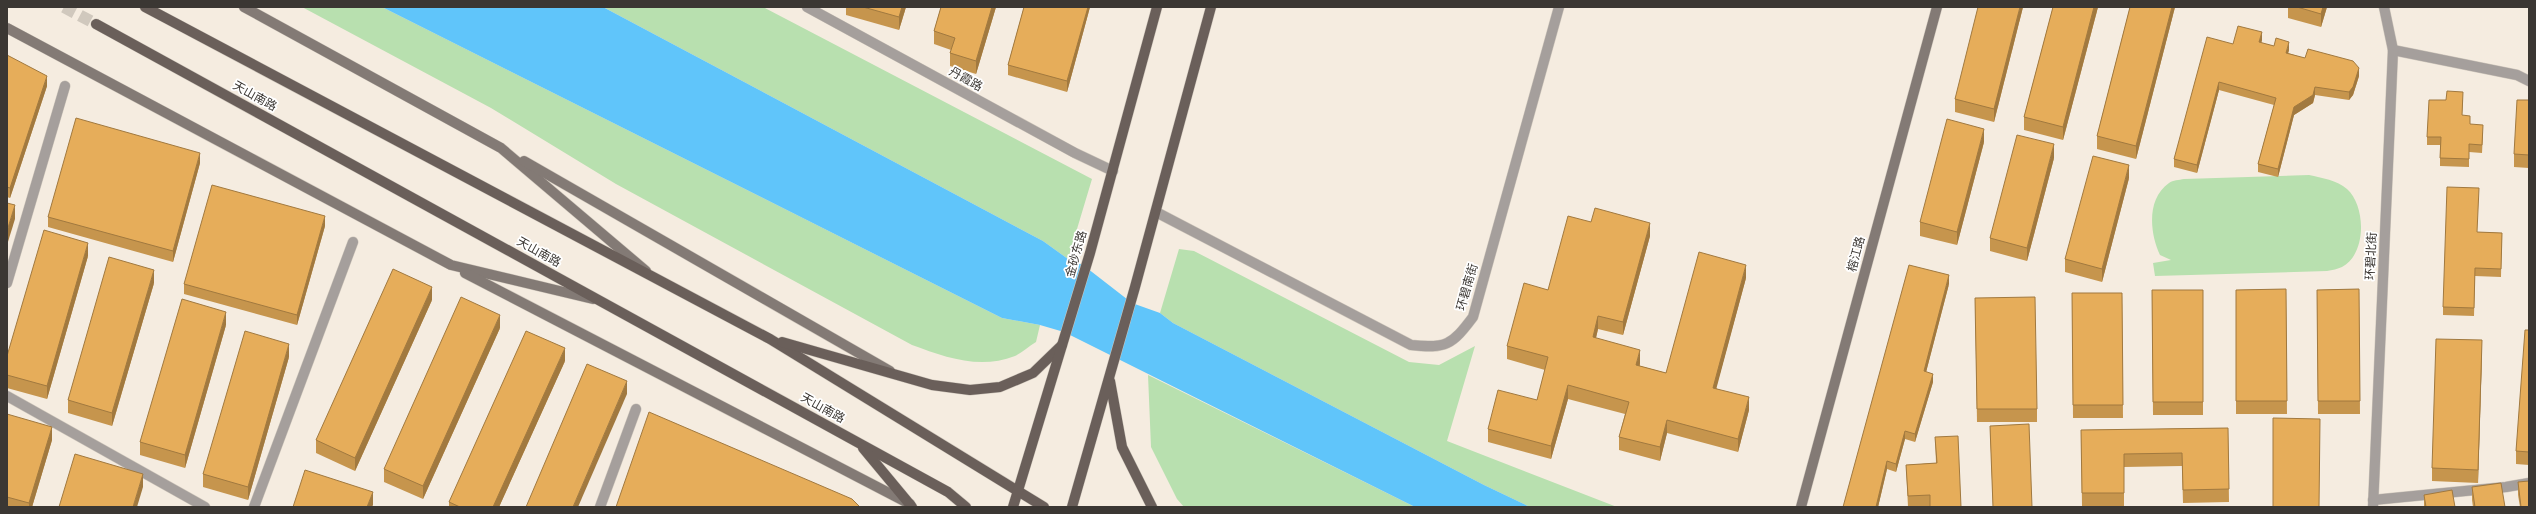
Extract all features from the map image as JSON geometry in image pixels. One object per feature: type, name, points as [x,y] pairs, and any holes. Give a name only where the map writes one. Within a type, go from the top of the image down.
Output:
[{"type":"main road","points":[[145,7],[649,273],[770,339],[986,470],[1018,493],[1044,507]]},
{"type":"main road","points":[[244,7],[501,148],[896,375]]},
{"type":"main road","name":"金砂东路","points":[[1013,507],[1029,449],[1063,344],[1090,253],[1157,7]]},
{"type":"main road","points":[[1072,507],[1110,378],[1211,7]]},
{"type":"main road","name":"榕江路","points":[[1801,507],[1937,7]]},
{"type":"main road","name":"天山南路","points":[[96,24],[860,443],[948,492],[966,507]]},
{"type":"main road","points":[[7,28],[451,265],[911,506]]},
{"type":"main road","points":[[501,148],[649,273]]},
{"type":"main road","points":[[451,265],[602,301]]},
{"type":"main road","points":[[770,339],[932,385],[970,390],[1000,387],[1033,373],[1063,344]]},
{"type":"main road","points":[[1110,378],[1122,447],[1152,507]]},
{"type":"main road","points":[[860,443],[911,506]]},
{"type":"street","name":"丹霞路","points":[[807,7],[1075,153],[1113,171]]},
{"type":"street","name":"环碧南街","points":[[1156,212],[1412,345],[1434,348],[1457,338],[1473,317],[1558,7]]},
{"type":"street","name":"环碧北街","points":[[2373,503],[2393,50],[2384,7]]},
{"type":"street","points":[[2393,50],[2517,74],[2529,81]]},
{"type":"street","points":[[7,283],[65,86]]},
{"type":"street","points":[[254,507],[353,242]]},
{"type":"street","points":[[7,396],[205,507]]},
{"type":"street","points":[[600,507],[636,409]]},
{"type":"street","points":[[2373,503],[2506,488],[2529,483]]},
{"type":"green space","points":[[302,7],[382,7],[1002,318],[1040,325],[1036,342],[1015,356],[988,362],[962,360],[937,354],[912,345],[616,184],[491,108]]},
{"type":"green space","points":[[603,7],[763,7],[1092,179],[1068,259],[1043,241]]},
{"type":"green space","points":[[2309,175],[2339,183],[2347,189],[2358,207],[2361,230],[2360,241],[2356,252],[2350,261],[2342,267],[2327,271],[2155,276],[2153,263],[2171,260],[2160,255],[2152,227],[2153,207],[2156,198],[2169,183],[2184,179]]},
{"type":"green space","points":[[1179,249],[1194,251],[1409,362],[1439,365],[1475,346],[1447,441],[1617,507],[1530,507],[1484,485],[1173,323],[1160,313]]},
{"type":"green space","points":[[1148,375],[1415,507],[1184,507],[1177,499],[1151,447]]},
{"type":"water","points":[[382,7],[603,7],[1043,241],[1068,259],[1083,265],[1132,303],[1160,313],[1173,323],[1484,485],[1530,507],[1415,507],[1064,332],[1040,325],[1002,318]]},
{"type":"building","points":[[863,7],[902,7],[899,17]]},
{"type":"building","points":[[941,7],[992,7],[976,61],[950,53],[955,38],[934,31]]},
{"type":"building","points":[[1024,7],[1088,7],[1067,81],[1008,65]]},
{"type":"building","points":[[1978,7],[2020,7],[1994,109],[1955,99]]},
{"type":"building","points":[[2053,7],[2094,7],[2063,127],[2024,117]]},
{"type":"building","points":[[2130,7],[2172,7],[2136,146],[2097,136]]},
{"type":"building","points":[[2297,7],[2323,7],[2321,14]]},
{"type":"building","points":[[2238,26],[2262,32],[2259,42],[2274,46],[2276,38],[2289,42],[2286,53],[2305,58],[2308,49],[2353,61],[2359,68],[2353,87],[2349,92],[2315,87],[2313,95],[2294,107],[2278,169],[2258,164],[2276,98],[2219,82],[2197,165],[2174,159],[2207,37],[2233,44]]},
{"type":"building","points":[[7,55],[47,76],[10,188],[7,187]]},
{"type":"building","points":[[2447,91],[2463,92],[2462,115],[2470,116],[2470,124],[2483,125],[2482,145],[2469,144],[2469,159],[2440,158],[2441,137],[2427,137],[2429,100],[2446,100]]},
{"type":"building","points":[[2517,100],[2529,100],[2529,155],[2514,154]]},
{"type":"building","points":[[76,118],[200,153],[173,251],[48,217]]},
{"type":"building","points":[[1947,119],[1984,129],[1957,232],[1920,222]]},
{"type":"building","points":[[2017,135],[2054,144],[2027,248],[1990,238]]},
{"type":"building","points":[[2093,156],[2129,165],[2102,269],[2065,259]]},
{"type":"building","points":[[212,185],[325,216],[297,315],[184,284]]},
{"type":"building","points":[[2447,187],[2479,188],[2477,232],[2502,233],[2501,269],[2475,268],[2474,308],[2443,307]]},
{"type":"building","points":[[7,203],[15,205],[7,231]]},
{"type":"building","points":[[1595,208],[1650,223],[1623,322],[1598,316],[1593,337],[1640,350],[1636,365],[1666,373],[1699,252],[1746,265],[1713,388],[1749,397],[1738,439],[1667,420],[1660,447],[1619,437],[1629,402],[1568,385],[1551,446],[1488,429],[1498,390],[1537,400],[1548,357],[1507,346],[1524,283],[1548,290],[1568,216],[1591,222]]},
{"type":"building","points":[[44,230],[88,243],[47,386],[7,375],[7,356]]},
{"type":"building","points":[[109,257],[154,270],[112,413],[68,400]]},
{"type":"building","points":[[1909,265],[1949,275],[1924,371],[1933,374],[1915,434],[1905,431],[1896,464],[1887,461],[1876,507],[1843,507]]},
{"type":"building","points":[[393,269],[432,287],[355,458],[316,440]]},
{"type":"building","points":[[2286,289],[2287,401],[2236,401],[2236,290]]},
{"type":"building","points":[[2359,289],[2360,401],[2318,401],[2317,290]]},
{"type":"building","points":[[2152,290],[2203,290],[2203,402],[2153,402]]},
{"type":"building","points":[[2072,293],[2122,293],[2123,405],[2073,405]]},
{"type":"building","points":[[461,297],[500,315],[423,486],[384,469]]},
{"type":"building","points":[[2035,297],[2037,409],[1977,409],[1975,298]]},
{"type":"building","points":[[182,299],[226,312],[185,455],[140,442]]},
{"type":"building","points":[[2525,330],[2529,330],[2529,452],[2516,451]]},
{"type":"building","points":[[245,331],[289,344],[248,487],[203,474]]},
{"type":"building","points":[[526,331],[565,348],[493,507],[460,507],[449,502]]},
{"type":"building","points":[[2436,339],[2482,340],[2478,470],[2432,468]]},
{"type":"building","points":[[587,364],[627,381],[573,507],[526,507]]},
{"type":"building","points":[[649,412],[852,499],[860,507],[616,507]]},
{"type":"building","points":[[7,414],[52,427],[29,503],[7,497]]},
{"type":"building","points":[[2273,418],[2320,419],[2319,507],[2273,507]]},
{"type":"building","points":[[2029,424],[2032,507],[1993,507],[1990,426]]},
{"type":"building","points":[[2228,428],[2229,489],[2183,490],[2182,453],[2124,454],[2124,493],[2082,493],[2081,430]]},
{"type":"building","points":[[1958,436],[1961,507],[1930,507],[1930,495],[1908,496],[1906,465],[1937,463],[1935,437]]},
{"type":"building","points":[[75,454],[143,474],[133,507],[59,507]]},
{"type":"building","points":[[305,470],[373,492],[367,507],[293,507]]},
{"type":"building","points":[[2529,481],[2529,507],[2521,507],[2518,482]]},
{"type":"building","points":[[2501,483],[2505,507],[2475,507],[2472,487]]},
{"type":"building","points":[[2452,490],[2455,507],[2426,507],[2424,495]]},
{"type":"tunnel","points":[[64,7],[96,24]]}]
